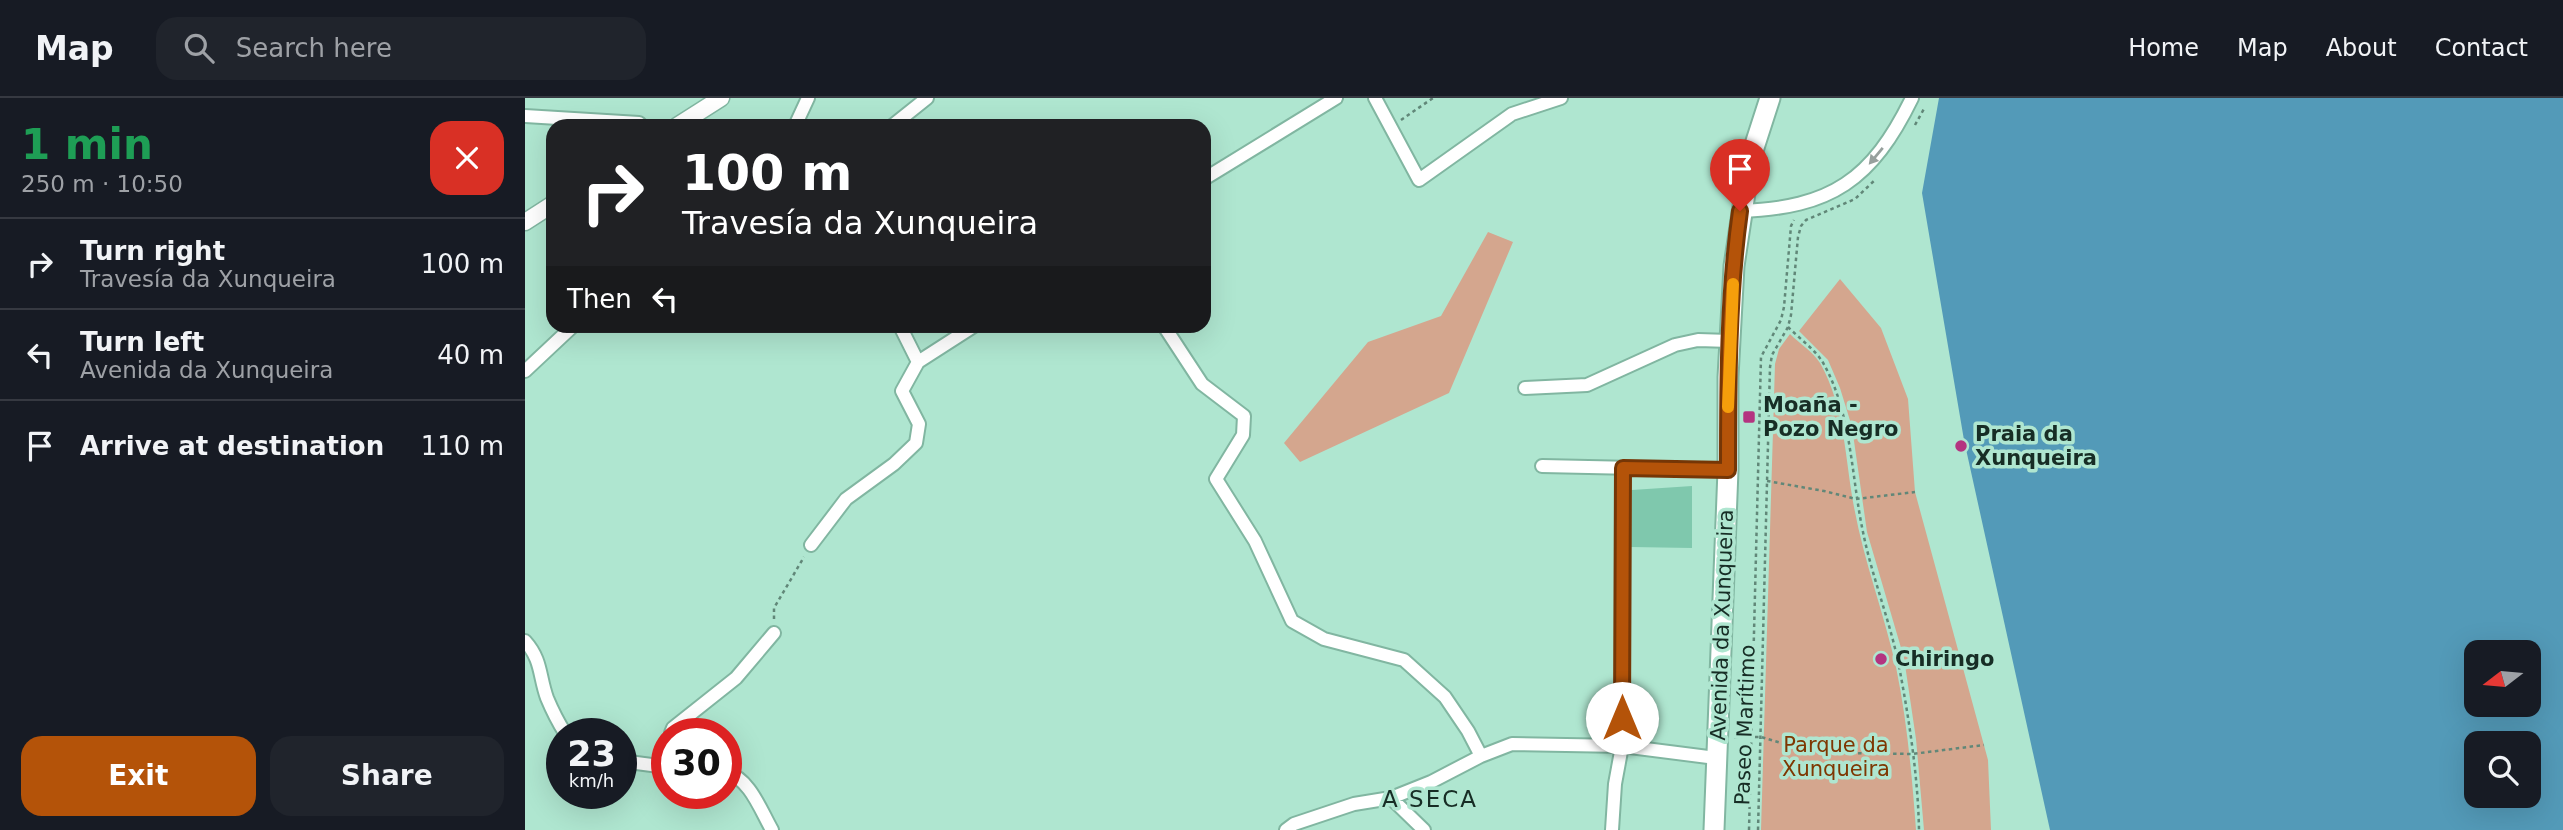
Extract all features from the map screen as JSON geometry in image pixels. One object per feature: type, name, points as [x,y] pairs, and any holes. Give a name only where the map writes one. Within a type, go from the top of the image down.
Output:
[{"type":"main road","name":"Avenida da Xunqueira","points":[[1713,830],[1734,266],[1740,211],[1750,160],[1770,98]]},
{"type":"street","points":[[688,119],[721,98]]},
{"type":"street","points":[[798,119],[808,98]]},
{"type":"street","points":[[901,119],[927,98]]},
{"type":"street","points":[[1211,175],[1336,98]]},
{"type":"street","points":[[1375,98],[1419,180],[1512,114],[1561,98]]},
{"type":"street","points":[[1740,211],[1800,204],[1824,197],[1842,187],[1867,167],[1883,148],[1912,98]]},
{"type":"street","points":[[525,116],[574,119]]},
{"type":"street","points":[[525,222],[546,208]]},
{"type":"street","points":[[525,371],[566,333]]},
{"type":"street","points":[[904,333],[918,362]]},
{"type":"street","points":[[811,545],[846,499],[894,464],[916,443],[919,424],[902,391],[918,362],[963,333]]},
{"type":"street","points":[[1169,333],[1202,384],[1244,416],[1243,435],[1216,479],[1255,541],[1292,621],[1324,639],[1404,660],[1445,697],[1481,756]]},
{"type":"street","points":[[1525,388],[1587,384],[1675,345],[1698,340],[1730,341]]},
{"type":"street","points":[[1542,466],[1728,470]]},
{"type":"street","points":[[1612,830],[1615,784],[1622,746],[1623,468]]},
{"type":"street","points":[[686,718],[736,678],[774,633]]},
{"type":"street","points":[[525,640],[537,658],[547,697],[558,718]]},
{"type":"street","points":[[1286,830],[1294,824],[1354,804],[1391,798],[1512,744],[1622,746],[1716,758]]},
{"type":"street","points":[[742,780],[772,830]]},
{"type":"street","points":[[1391,798],[1424,830]]},
{"type":"path","points":[[1391,127],[1433,98]]},
{"type":"path","points":[[1913,129],[1928,98]]},
{"type":"path","name":"Paseo Marítimo","points":[[1758,830],[1772,355],[1788,327],[1801,226],[1806,219],[1855,199],[1880,174]]},
{"type":"path","points":[[1749,830],[1761,357],[1781,320],[1791,226],[1798,215]]},
{"type":"path","points":[[1788,327],[1821,359],[1835,392],[1849,445],[1866,547],[1898,664],[1912,754],[1919,830]]},
{"type":"path","points":[[1767,481],[1856,499],[1915,492]]},
{"type":"path","points":[[774,633],[774,608],[811,545]]},
{"type":"path","points":[[1717,737],[1761,737],[1801,749],[1912,754],[1984,745]]},
{"type":"green space","points":[[1488,232],[1513,242],[1449,393],[1300,462],[1284,443],[1368,342],[1441,316]]},
{"type":"green space","points":[[1840,279],[1881,328],[1908,399],[1915,492],[1988,760],[1991,830],[1924,830],[1916,739],[1904,658],[1867,532],[1852,427],[1828,360],[1799,331]]},
{"type":"green space","name":"Parque da Xunqueira","points":[[1790,334],[1820,363],[1835,397],[1858,527],[1900,687],[1909,748],[1916,830],[1761,830],[1775,364],[1779,349]]},
{"type":"water","points":[[1939,98],[2563,98],[2563,830],[2050,830],[1964,440],[1922,193]]},
{"type":"building","points":[[1692,486],[1692,548],[1631,547],[1632,490]]},
{"type":"slow traffic","points":[[1728,407],[1733,284]]},
{"type":"place","name":"Moaña - Pozo Negro","points":[[1749,417]]},
{"type":"place","name":"Praia da Xunqueira","points":[[1961,446]]},
{"type":"place","name":"Chiringo","points":[[1881,659]]},
{"type":"district","name":"A SECA","points":[[1430,799]]},
{"type":"route","points":[[1622,718],[1623,468],[1728,470],[1728,377],[1740,211]]}]
